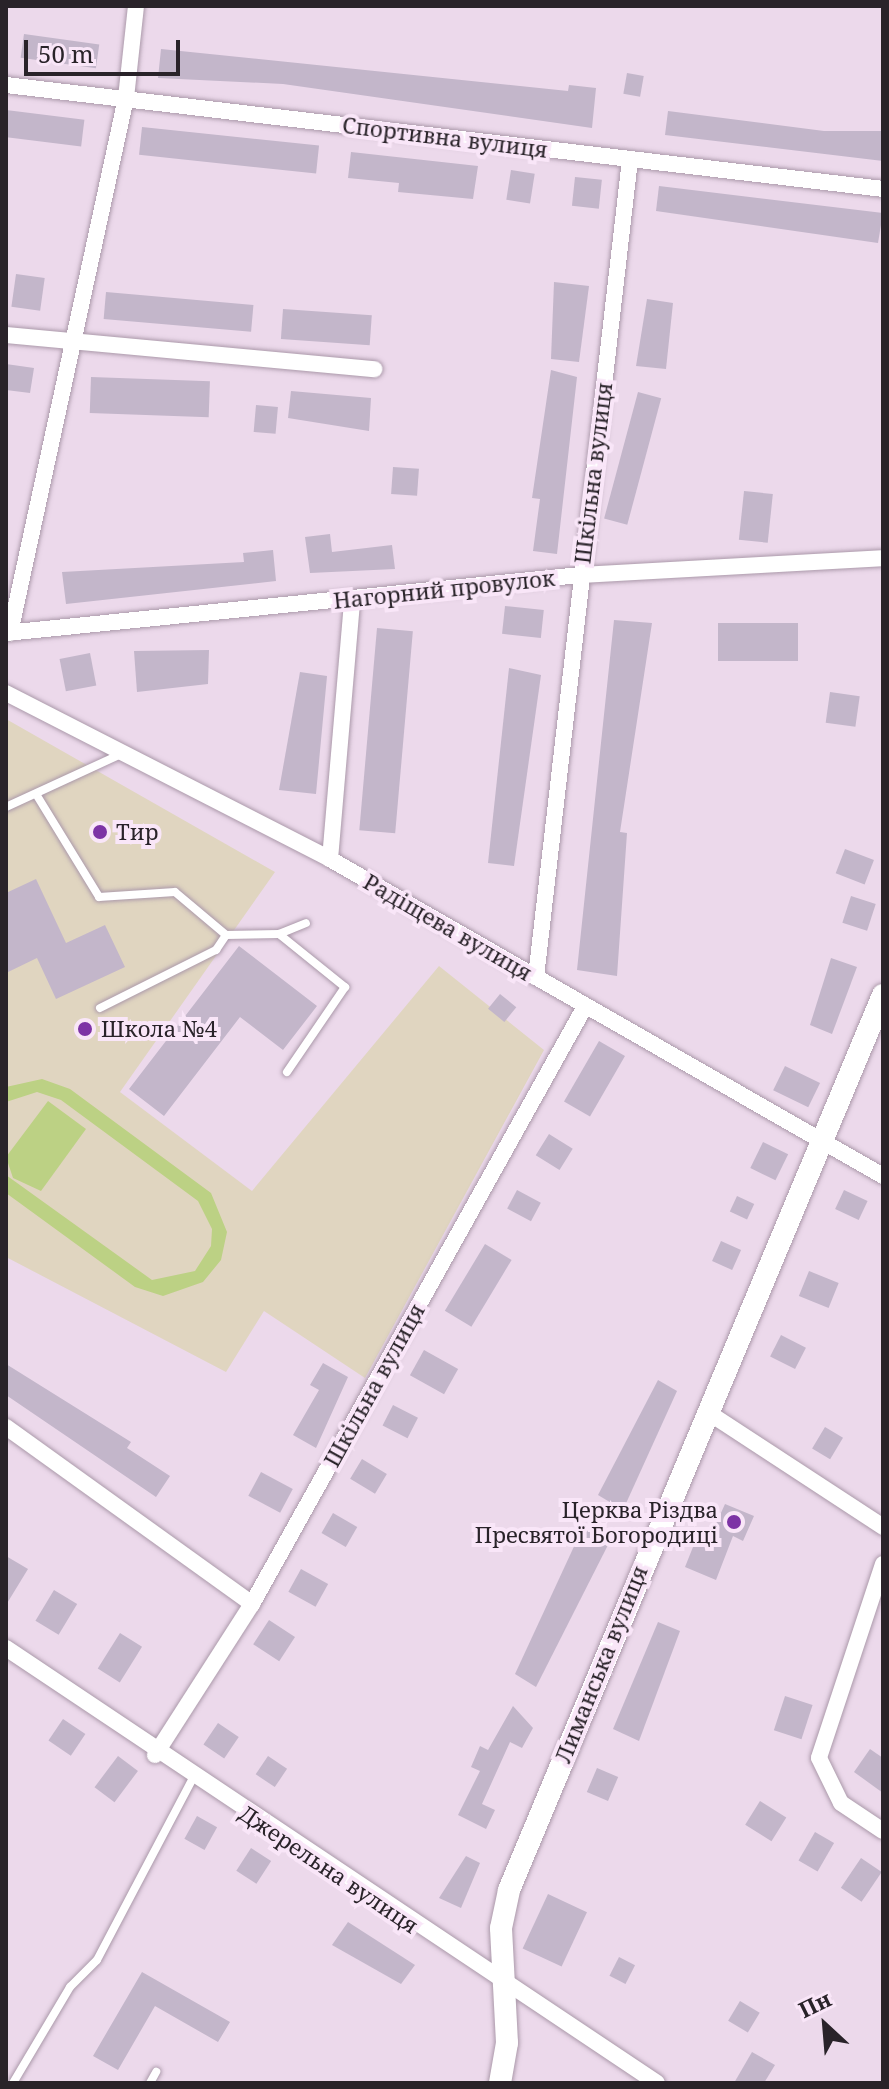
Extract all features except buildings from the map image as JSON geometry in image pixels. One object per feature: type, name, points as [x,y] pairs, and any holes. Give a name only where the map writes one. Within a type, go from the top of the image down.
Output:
[{"type":"street","points":[[8,633],[68,341],[126,98],[136,6]]},
{"type":"street","name":"Спортивна вулиця","points":[[6,85],[883,189]]},
{"type":"street","name":"Шкільна вулиця","points":[[536,977],[630,159]]},
{"type":"street","points":[[6,335],[374,369]]},
{"type":"street","name":"Нагорний провулок","points":[[8,633],[580,575],[883,558]]},
{"type":"street","points":[[330,859],[352,600]]},
{"type":"street","name":"Радіщева вулиця","points":[[6,693],[127,751],[330,859],[536,977],[583,1010],[823,1146],[883,1176]]},
{"type":"street","name":"Лиманська вулиця","points":[[500,2083],[504,1986],[501,1928],[509,1890],[823,1146],[883,995]]},
{"type":"street","name":"Шкільна вулиця","points":[[155,1755],[252,1604],[583,1010]]},
{"type":"street","points":[[709,1413],[883,1527]]},
{"type":"street","points":[[6,1427],[252,1604]]},
{"type":"street","points":[[883,1564],[819,1758],[841,1803],[883,1831]]},
{"type":"street","name":"Джерельна вулиця","points":[[6,1648],[155,1755],[504,1986],[657,2083]]},
{"type":"lane","points":[[6,807],[127,751]]},
{"type":"lane","points":[[36,794],[99,897],[175,892],[226,935],[279,934],[306,923]]},
{"type":"lane","points":[[279,934],[345,987],[287,1072]]},
{"type":"lane","points":[[100,1008],[216,950],[226,935]]},
{"type":"lane","points":[[13,2083],[70,1987],[97,1960],[193,1778]]},
{"type":"lane","points":[[150,2083],[156,2072]]},
{"type":"shaded area","name":"Школа №4","points":[[6,719],[275,872],[120,1092],[252,1191],[439,966],[544,1050],[365,1378],[264,1311],[226,1372],[6,1257]]},
{"type":"green space","points":[[42,1079],[70,1089],[211,1193],[227,1232],[221,1260],[203,1282],[163,1296],[135,1287],[6,1193],[6,1175],[152,1280],[195,1271],[211,1246],[212,1229],[198,1201],[61,1100],[37,1092],[6,1102],[6,1087]]},
{"type":"green space","points":[[48,1101],[86,1129],[41,1191],[13,1178],[6,1157]]},
{"type":"place","name":"Тир","points":[[100,832]]},
{"type":"place","name":"Школа №4","points":[[85,1029]]},
{"type":"place","name":"Церква Різдва Пресвятої Богородиці","points":[[734,1522]]}]
